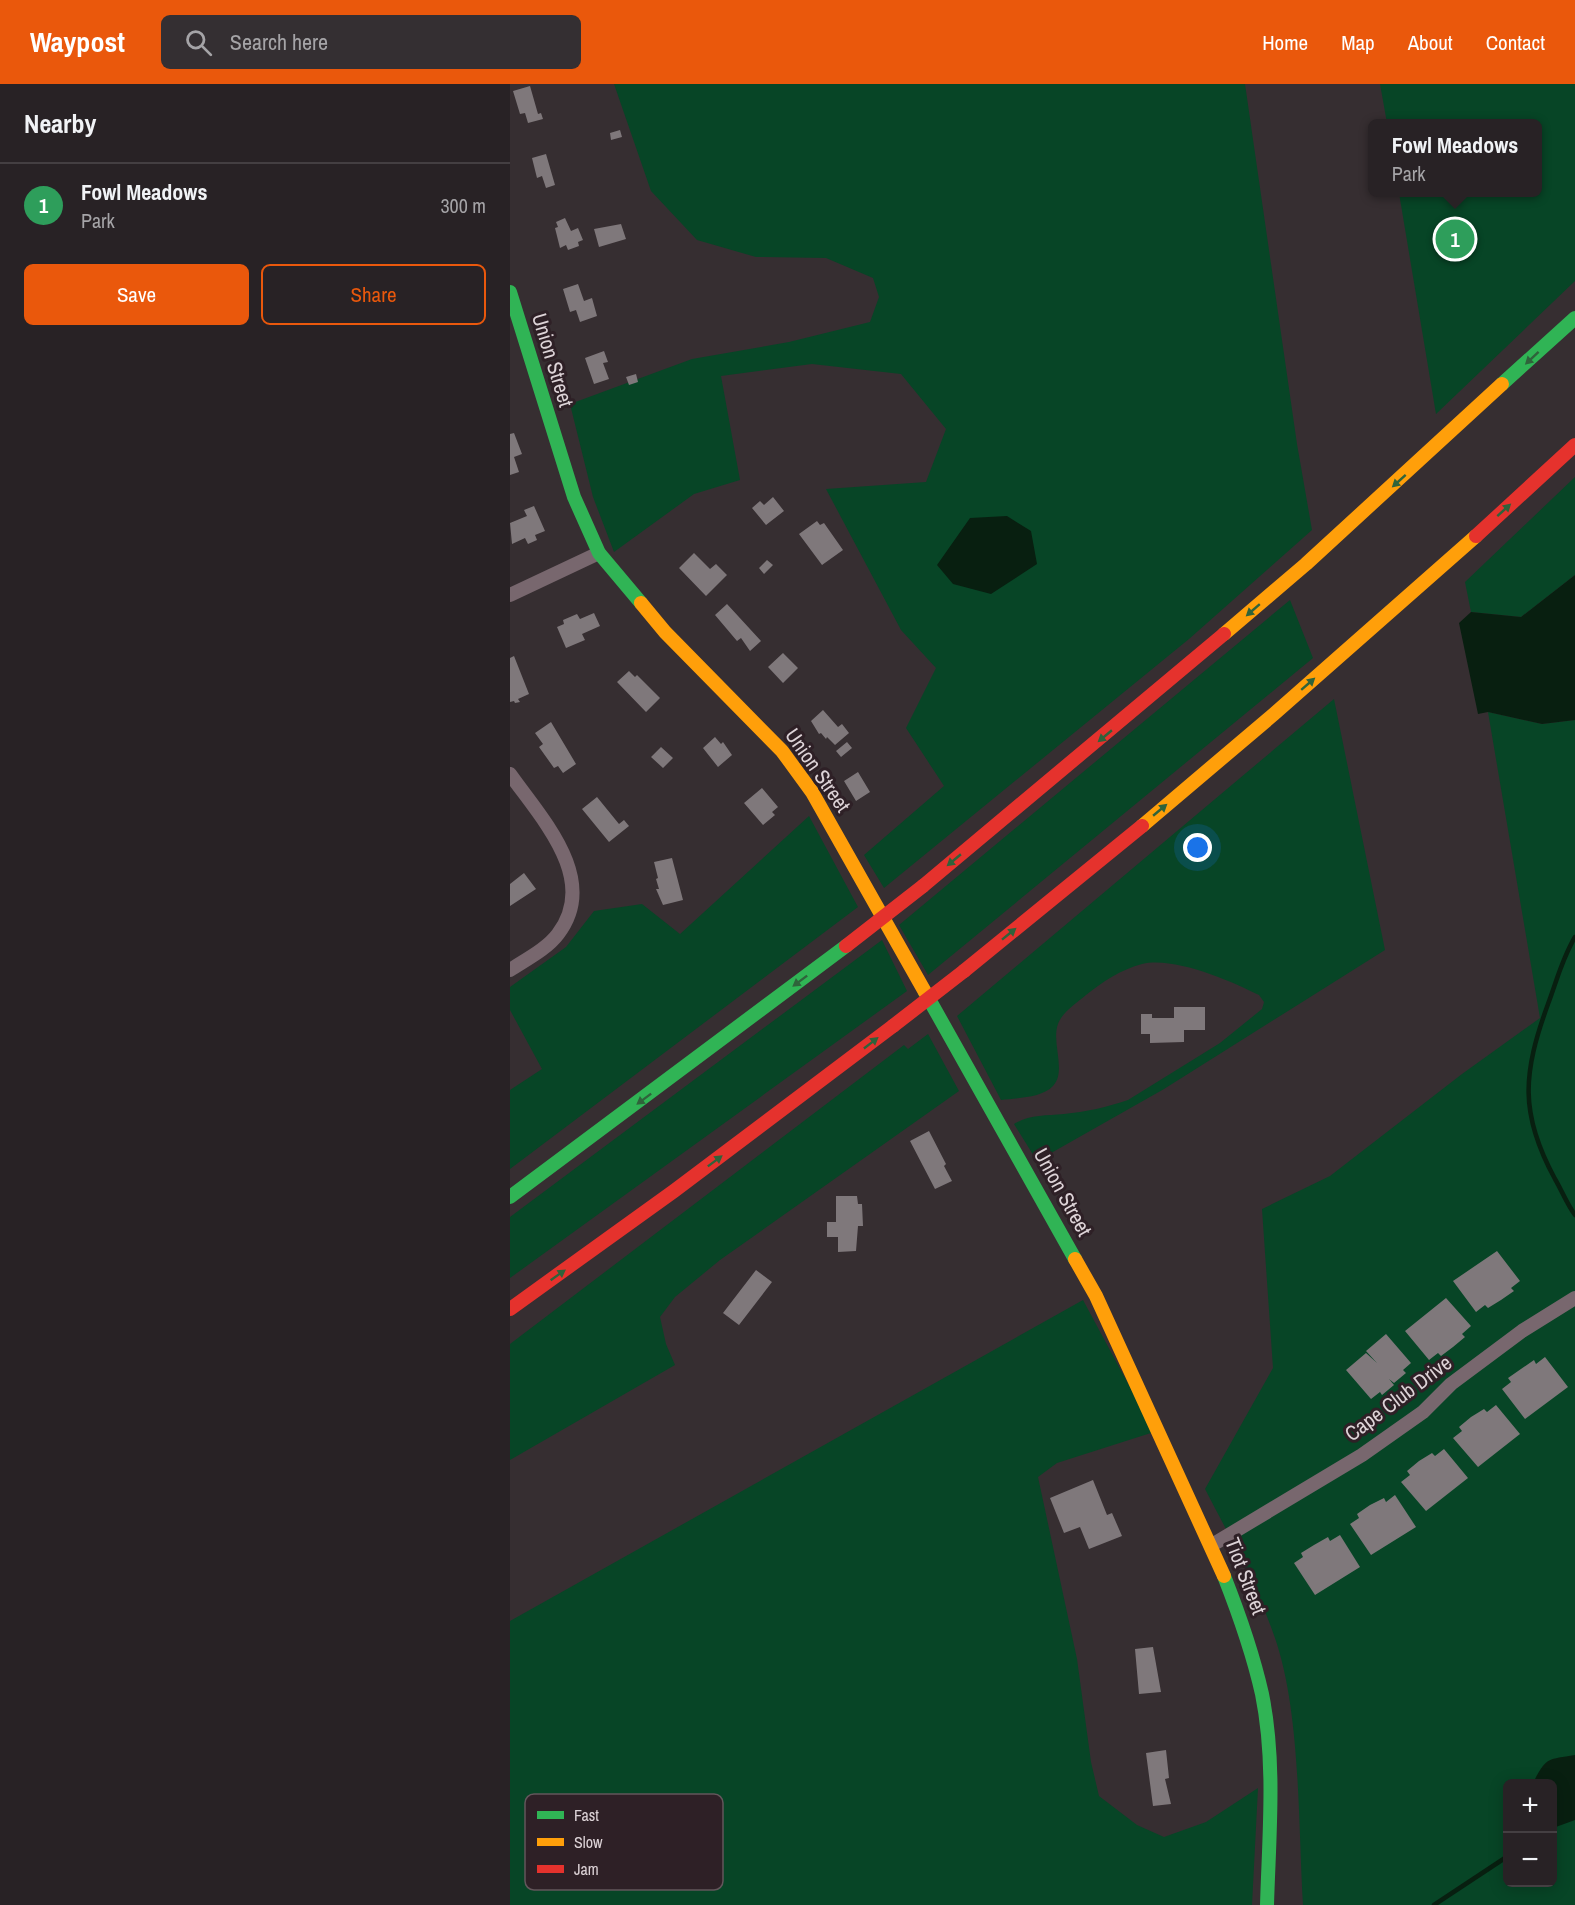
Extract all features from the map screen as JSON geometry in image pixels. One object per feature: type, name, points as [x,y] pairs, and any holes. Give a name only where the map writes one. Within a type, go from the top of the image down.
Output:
[{"type":"main road","name":"Union Street","points":[[510,292],[574,497],[599,553],[665,632],[774,743],[812,792],[1090,1285]]},
{"type":"main road","points":[[510,1197],[846,946],[1113,730],[1306,564],[1575,318]]},
{"type":"main road","points":[[510,1309],[674,1191],[964,971],[1264,722],[1461,550],[1575,445]]},
{"type":"main road","name":"Tiot Street","points":[[1090,1285],[1118,1336],[1212,1545],[1240,1616],[1262,1695],[1271,1782],[1267,1905]]},
{"type":"street","points":[[510,595],[599,553]]},
{"type":"street","points":[[510,774],[555,836],[566,858],[573,900],[567,919],[557,936],[510,970]]},
{"type":"street","name":"Cape Club Drive","points":[[1212,1545],[1362,1455],[1423,1412],[1451,1384],[1522,1331],[1575,1298]]},
{"type":"green space","points":[[614,84],[1245,84],[1297,444],[1312,530],[1189,639],[884,888],[864,855],[944,786],[906,728],[936,668],[901,630],[826,489],[926,482],[946,429],[901,374],[812,364],[721,376],[740,480],[694,494],[614,552],[593,497],[570,404],[692,359],[789,342],[870,322],[879,297],[873,278],[826,258],[756,257],[697,240],[651,191]]},
{"type":"green space","points":[[1380,84],[1575,84],[1575,281],[1436,414],[1400,197],[1542,197],[1542,119],[1386,119]]},
{"type":"green space","points":[[1575,477],[1575,575],[1521,617],[1471,612],[1465,582]]},
{"type":"green space","points":[[1290,600],[1313,658],[928,975],[899,925]]},
{"type":"green space","points":[[1334,699],[1385,950],[1164,1089],[1037,1161],[1014,1124],[1032,1117],[1088,1111],[1128,1100],[1220,1043],[1262,1009],[1264,1002],[1259,995],[1247,989],[1202,971],[1155,962],[1135,966],[1099,985],[1070,1008],[1060,1020],[1056,1032],[1059,1073],[1053,1086],[1036,1095],[1001,1100],[957,1016]]},
{"type":"green space","points":[[1488,712],[1542,724],[1575,720],[1575,1905],[1303,1905],[1297,1770],[1290,1700],[1283,1668],[1275,1638],[1260,1600],[1205,1489],[1273,1368],[1262,1209],[1330,1176],[1462,1074],[1540,1018]]},
{"type":"green space","points":[[809,816],[858,907],[510,1169],[510,1090],[542,1069],[510,1010],[510,987],[566,947],[594,911],[642,904],[680,934]]},
{"type":"green space","points":[[882,940],[907,991],[510,1278],[510,1217]]},
{"type":"green space","points":[[928,1034],[959,1091],[720,1260],[675,1297],[660,1317],[666,1344],[675,1365],[510,1460],[510,1344],[904,1045],[908,1049]]},
{"type":"green space","points":[[1083,1300],[1154,1432],[1057,1463],[1038,1477],[1077,1659],[1091,1762],[1099,1796],[1137,1825],[1164,1837],[1206,1822],[1258,1788],[1252,1905],[510,1905],[510,1621]]},
{"type":"shaded area","points":[[1007,516],[1031,531],[1037,564],[991,594],[953,584],[937,565],[970,518]]},
{"type":"shaded area","points":[[1575,575],[1575,720],[1542,724],[1488,712],[1478,714],[1459,623],[1471,612],[1521,617]]},
{"type":"shaded area","points":[[1575,1755],[1575,1820],[1557,1827],[1557,1779],[1535,1779],[1545,1764]]},
{"type":"building","points":[[530,86],[538,114],[541,113],[543,119],[528,123],[525,113],[520,114],[513,91]]},
{"type":"building","points":[[620,130],[622,137],[611,140],[610,133]]},
{"type":"building","points":[[546,154],[555,185],[546,188],[542,176],[537,178],[532,158]]},
{"type":"building","points":[[565,218],[571,231],[578,228],[583,240],[578,242],[579,246],[568,250],[566,245],[560,248],[555,228],[558,227],[556,222]]},
{"type":"building","points":[[621,224],[626,239],[599,247],[594,229]]},
{"type":"building","points":[[578,284],[584,301],[592,298],[597,316],[580,322],[576,310],[570,312],[563,289]]},
{"type":"building","points":[[604,351],[608,362],[603,363],[609,379],[594,384],[585,358]]},
{"type":"building","points":[[636,374],[638,382],[629,385],[626,377]]},
{"type":"building","points":[[514,433],[522,454],[514,457],[519,472],[510,475],[510,434]]},
{"type":"building","points":[[773,497],[784,511],[766,525],[752,508],[760,501],[764,505]]},
{"type":"building","points":[[534,506],[545,531],[535,535],[537,540],[528,544],[525,538],[512,544],[510,523],[527,516],[524,510]]},
{"type":"building","points":[[817,521],[820,525],[824,523],[843,550],[822,565],[799,534]]},
{"type":"building","points":[[694,553],[710,569],[716,564],[727,575],[706,596],[679,568]]},
{"type":"building","points":[[767,560],[773,565],[764,574],[759,568]]},
{"type":"building","points":[[727,604],[761,641],[750,651],[741,638],[737,641],[715,615]]},
{"type":"building","points":[[594,613],[600,626],[582,634],[585,640],[566,648],[557,627],[564,624],[563,620],[577,614],[580,619]]},
{"type":"building","points":[[783,653],[798,668],[783,683],[768,667]]},
{"type":"building","points":[[514,656],[529,694],[518,699],[520,702],[515,703],[510,702],[510,658]]},
{"type":"building","points":[[629,671],[635,677],[637,675],[660,698],[646,712],[617,682]]},
{"type":"building","points":[[823,710],[838,727],[842,724],[849,733],[835,745],[827,737],[826,739],[821,733],[819,734],[811,721]]},
{"type":"building","points":[[551,722],[576,764],[563,773],[558,766],[554,768],[539,747],[543,744],[535,733]]},
{"type":"building","points":[[715,737],[721,744],[723,742],[732,755],[718,767],[703,748]]},
{"type":"building","points":[[847,742],[852,748],[841,757],[836,751]]},
{"type":"building","points":[[661,747],[673,758],[663,768],[651,757]]},
{"type":"building","points":[[858,772],[870,792],[856,801],[844,781]]},
{"type":"building","points":[[762,788],[778,807],[772,812],[775,815],[763,825],[744,803]]},
{"type":"building","points":[[597,797],[619,824],[624,820],[629,826],[609,842],[582,809]]},
{"type":"building","points":[[672,858],[683,900],[663,905],[656,889],[659,889],[654,862]]},
{"type":"building","points":[[524,873],[536,889],[510,906],[510,884]]},
{"type":"building","points":[[1174,1007],[1205,1007],[1205,1030],[1184,1030],[1184,1042],[1150,1043],[1150,1034],[1141,1034],[1141,1014],[1152,1014],[1152,1018],[1174,1018]]},
{"type":"building","points":[[929,1131],[952,1181],[935,1189],[910,1141]]},
{"type":"building","points":[[836,1196],[857,1196],[858,1204],[862,1204],[863,1226],[858,1226],[856,1251],[838,1252],[838,1237],[827,1237],[827,1222],[836,1222]]},
{"type":"building","points":[[1497,1251],[1520,1281],[1511,1288],[1514,1291],[1488,1308],[1485,1305],[1476,1312],[1453,1281]]},
{"type":"building","points":[[756,1270],[772,1282],[739,1325],[723,1313]]},
{"type":"building","points":[[1446,1298],[1471,1326],[1462,1334],[1465,1337],[1453,1347],[1441,1356],[1438,1353],[1429,1360],[1405,1331]]},
{"type":"building","points":[[1386,1334],[1411,1363],[1403,1370],[1406,1373],[1394,1383],[1389,1379],[1394,1385],[1382,1395],[1380,1392],[1371,1399],[1346,1370],[1366,1353],[1377,1363],[1366,1351]]},
{"type":"building","points":[[1545,1357],[1568,1387],[1525,1419],[1502,1389],[1511,1382],[1508,1378],[1534,1360],[1536,1364]]},
{"type":"building","points":[[1496,1405],[1520,1434],[1478,1467],[1453,1438],[1462,1431],[1459,1427],[1471,1417],[1484,1409],[1487,1412]]},
{"type":"building","points":[[1444,1449],[1468,1478],[1426,1511],[1401,1482],[1410,1475],[1407,1471],[1419,1461],[1432,1453],[1435,1456]]},
{"type":"building","points":[[1093,1480],[1107,1515],[1112,1513],[1122,1536],[1089,1549],[1080,1527],[1064,1533],[1050,1498]]},
{"type":"building","points":[[1395,1495],[1416,1527],[1371,1555],[1350,1524],[1359,1518],[1357,1514],[1370,1505],[1384,1498],[1386,1502]]},
{"type":"building","points":[[1340,1535],[1360,1567],[1315,1595],[1294,1563],[1303,1557],[1301,1553],[1314,1545],[1328,1537],[1330,1541]]},
{"type":"building","points":[[1153,1647],[1161,1692],[1139,1694],[1135,1649]]},
{"type":"building","points":[[1166,1750],[1169,1778],[1165,1779],[1171,1804],[1153,1806],[1146,1753]]},
{"type":"waterway","points":[[1575,937],[1563,962],[1533,1051],[1529,1093],[1530,1113],[1535,1134],[1543,1155],[1575,1215]]},
{"type":"waterway","points":[[1434,1905],[1503,1859]]},
{"type":"traffic: fast","points":[[510,292],[574,497],[599,553],[641,603]]},
{"type":"traffic: fast","points":[[1502,384],[1575,318]]},
{"type":"traffic: fast","points":[[510,1197],[846,946]]},
{"type":"traffic: fast","points":[[925,992],[1075,1259]]},
{"type":"traffic: fast","points":[[1224,1576],[1254,1664],[1266,1720],[1270,1773],[1267,1905]]},
{"type":"traffic: slow","points":[[1224,634],[1306,564],[1502,384]]},
{"type":"traffic: slow","points":[[1142,826],[1274,714],[1476,536]]},
{"type":"traffic: slow","points":[[641,603],[665,632],[782,751],[812,792],[925,992]]},
{"type":"traffic: slow","points":[[1075,1259],[1096,1296],[1224,1576]]},
{"type":"traffic: jam","points":[[1476,536],[1575,445]]},
{"type":"traffic: jam","points":[[923,886],[1224,634]]},
{"type":"traffic: jam","points":[[964,971],[1142,826]]},
{"type":"traffic: jam","points":[[846,946],[923,886]]},
{"type":"traffic: jam","points":[[893,1026],[964,971]]},
{"type":"traffic: jam","points":[[510,1309],[674,1191],[893,1026]]},
{"type":"place","name":"Fowl Meadows","points":[[1455,239]]}]
